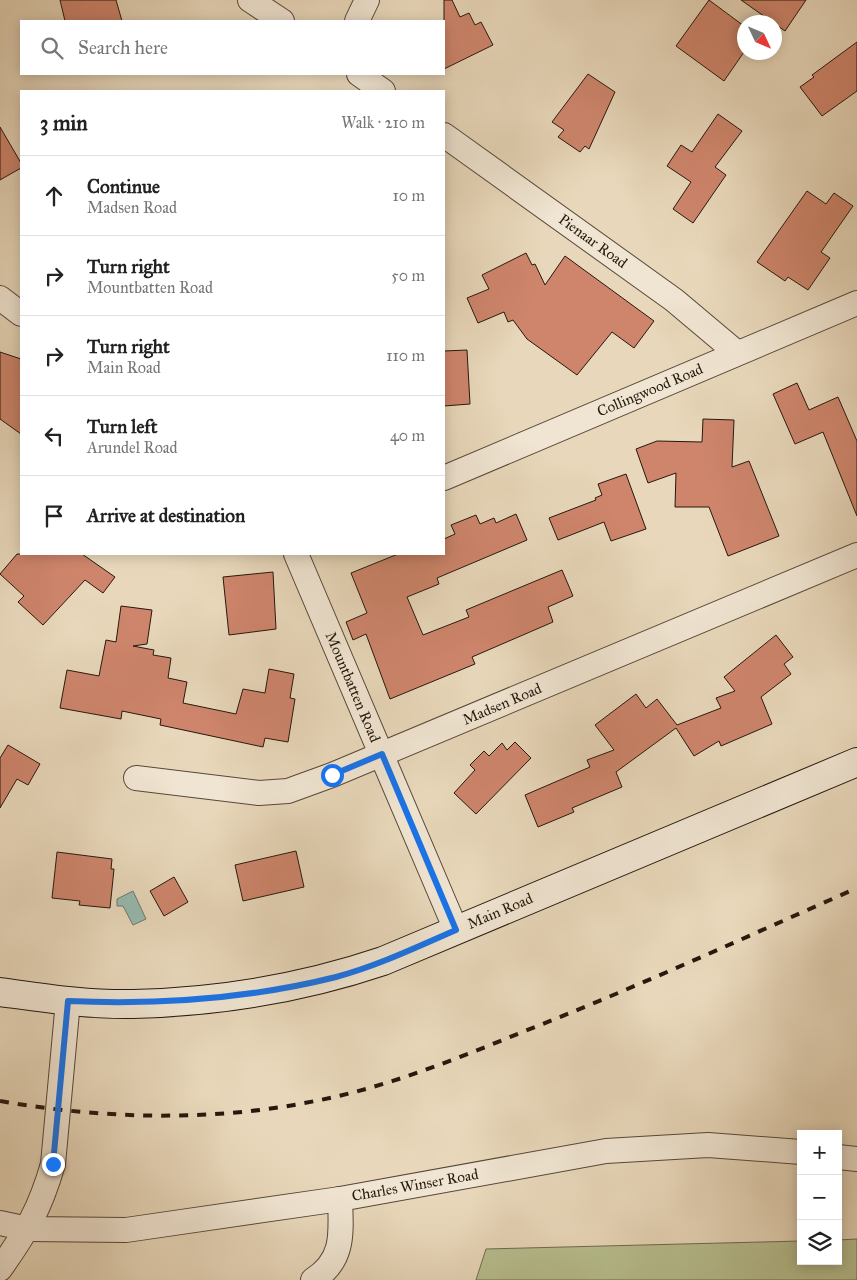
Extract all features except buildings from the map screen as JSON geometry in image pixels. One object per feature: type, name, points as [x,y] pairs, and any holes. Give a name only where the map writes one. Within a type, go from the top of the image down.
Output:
[{"type":"main road","name":"Main Road","points":[[0,992],[68,1001],[141,1003],[195,1000],[286,987],[337,976],[383,961],[857,762]]},
{"type":"street","points":[[250,0],[280,20]]},
{"type":"street","points":[[357,20],[367,0]]},
{"type":"street","points":[[360,75],[382,90]]},
{"type":"street","name":"Pienaar Road","points":[[445,136],[674,300],[737,353]]},
{"type":"street","points":[[0,298],[20,313]]},
{"type":"street","name":"Collingwood Road","points":[[445,478],[857,303]]},
{"type":"street","name":"Mountbatten Road","points":[[296,555],[456,930]]},
{"type":"street","name":"Madsen Road","points":[[136,778],[259,794],[288,791],[382,754],[857,555]]},
{"type":"street","points":[[0,1269],[28,1229],[44,1194],[53,1164],[68,1001]]},
{"type":"street","name":"Charles Winser Road","points":[[0,1223],[28,1229],[126,1230],[192,1222],[340,1199],[606,1151],[708,1145],[797,1152]]},
{"type":"street","points":[[842,1157],[857,1159]]},
{"type":"street","points":[[313,1280],[336,1258],[341,1234],[340,1199]]},
{"type":"green space","points":[[857,1239],[857,1280],[476,1280],[486,1249],[797,1241],[797,1265],[842,1265],[842,1240]]},
{"type":"water","points":[[133,891],[146,919],[133,925],[123,906],[117,906],[117,899]]},
{"type":"railway","points":[[0,1101],[78,1112],[158,1116],[197,1115],[276,1108],[342,1095],[422,1071],[567,1014],[857,888]]},
{"type":"route","points":[[53,1164],[68,1001],[132,1004],[195,1000],[286,987],[337,976],[383,961],[456,930],[382,754],[332,775]]}]
